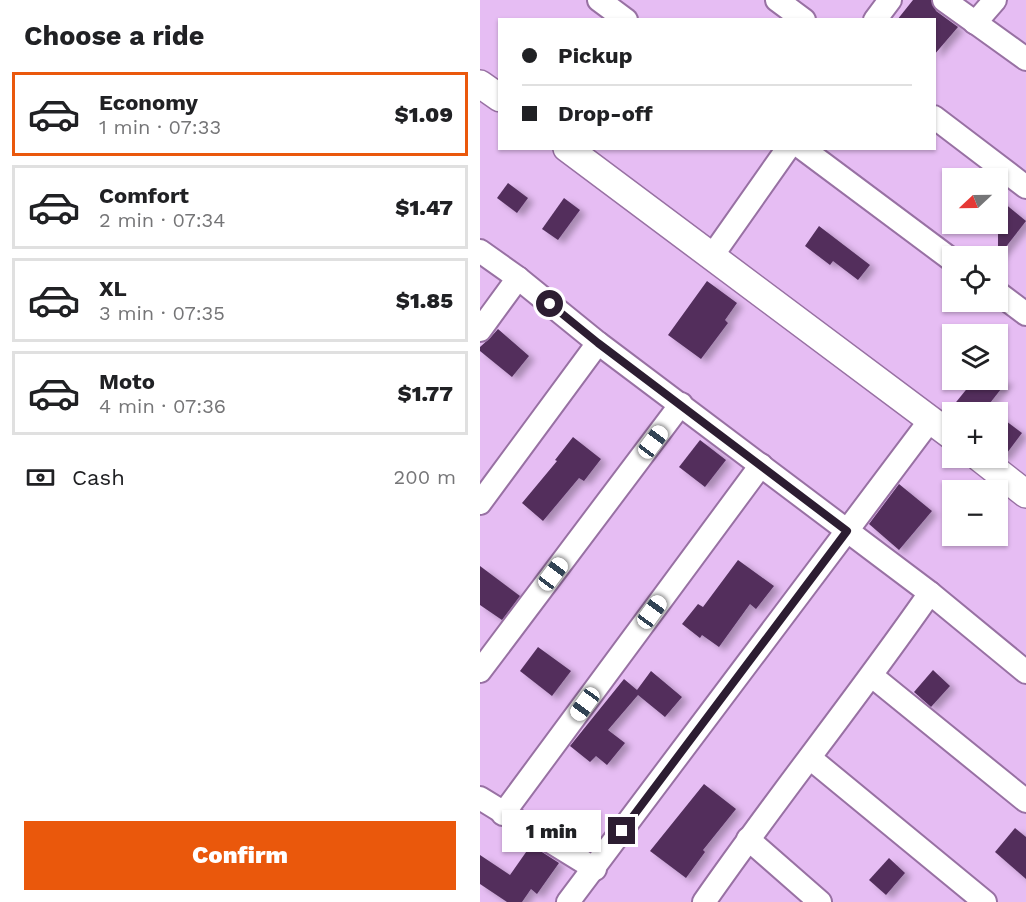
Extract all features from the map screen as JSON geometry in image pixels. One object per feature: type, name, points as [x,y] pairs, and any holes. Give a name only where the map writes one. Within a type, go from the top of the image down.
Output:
[{"type":"street","points":[[599,0],[623,18]]},
{"type":"street","points":[[777,0],[801,18]]},
{"type":"street","points":[[876,18],[890,0]]},
{"type":"street","points":[[944,0],[1026,59]]},
{"type":"street","points":[[975,23],[995,0]]},
{"type":"street","points":[[480,84],[498,97]]},
{"type":"street","points":[[936,119],[1026,187]]},
{"type":"street","points":[[570,150],[942,428]]},
{"type":"street","points":[[712,256],[787,150]]},
{"type":"street","points":[[805,150],[942,253]]},
{"type":"street","points":[[480,250],[598,343],[930,593],[1026,672]]},
{"type":"street","points":[[480,330],[518,278]]},
{"type":"street","points":[[1008,300],[1026,314]]},
{"type":"street","points":[[480,503],[598,343]]},
{"type":"street","points":[[481,668],[681,404]]},
{"type":"street","points":[[568,902],[931,419]]},
{"type":"street","points":[[503,814],[761,465]]},
{"type":"street","points":[[993,468],[1026,494]]},
{"type":"street","points":[[704,902],[748,839],[872,676],[930,593]]},
{"type":"street","points":[[872,676],[1026,801]]},
{"type":"street","points":[[810,758],[985,902]]},
{"type":"street","points":[[480,798],[595,869]]},
{"type":"street","points":[[748,839],[820,902]]},
{"type":"building","points":[[913,0],[931,0],[936,11],[958,27],[936,53],[936,18],[899,18]]},
{"type":"building","points":[[508,183],[528,198],[517,213],[497,198]]},
{"type":"building","points":[[564,198],[580,210],[558,240],[542,229]]},
{"type":"building","points":[[1008,206],[1026,221],[1007,246],[998,246],[998,234],[1008,234]]},
{"type":"building","points":[[819,226],[870,265],[858,280],[833,261],[830,265],[805,246]]},
{"type":"building","points":[[707,281],[737,303],[725,320],[728,323],[701,359],[668,335]]},
{"type":"building","points":[[498,329],[529,356],[512,377],[480,351],[480,347]]},
{"type":"building","points":[[966,390],[1000,390],[991,402],[956,402]]},
{"type":"building","points":[[1008,422],[1022,433],[1008,452]]},
{"type":"building","points":[[573,437],[601,459],[584,481],[579,478],[543,521],[522,503],[557,461],[555,460]]},
{"type":"building","points":[[700,440],[726,460],[705,487],[679,467]]},
{"type":"building","points":[[899,484],[932,511],[899,550],[869,524]]},
{"type":"building","points":[[738,560],[774,586],[756,609],[750,604],[719,647],[702,635],[700,638],[682,624],[698,604],[703,607]]},
{"type":"building","points":[[480,566],[520,596],[502,620],[480,605]]},
{"type":"building","points":[[538,647],[571,671],[552,696],[520,671]]},
{"type":"building","points":[[933,670],[950,686],[931,707],[914,692]]},
{"type":"building","points":[[651,671],[682,697],[665,717],[638,695],[608,730],[625,743],[607,765],[596,756],[590,762],[570,746],[624,679],[637,690]]},
{"type":"building","points":[[704,784],[736,809],[703,850],[705,852],[686,878],[650,851]]},
{"type":"building","points":[[1015,828],[1026,837],[1026,879],[995,852]]},
{"type":"building","points":[[531,845],[559,863],[537,894],[531,889],[522,902],[507,902],[480,884],[480,855],[510,875]]},
{"type":"building","points":[[889,858],[905,873],[886,895],[869,880]]},
{"type":"route","points":[[550,304],[598,343],[847,531],[622,831]]}]
